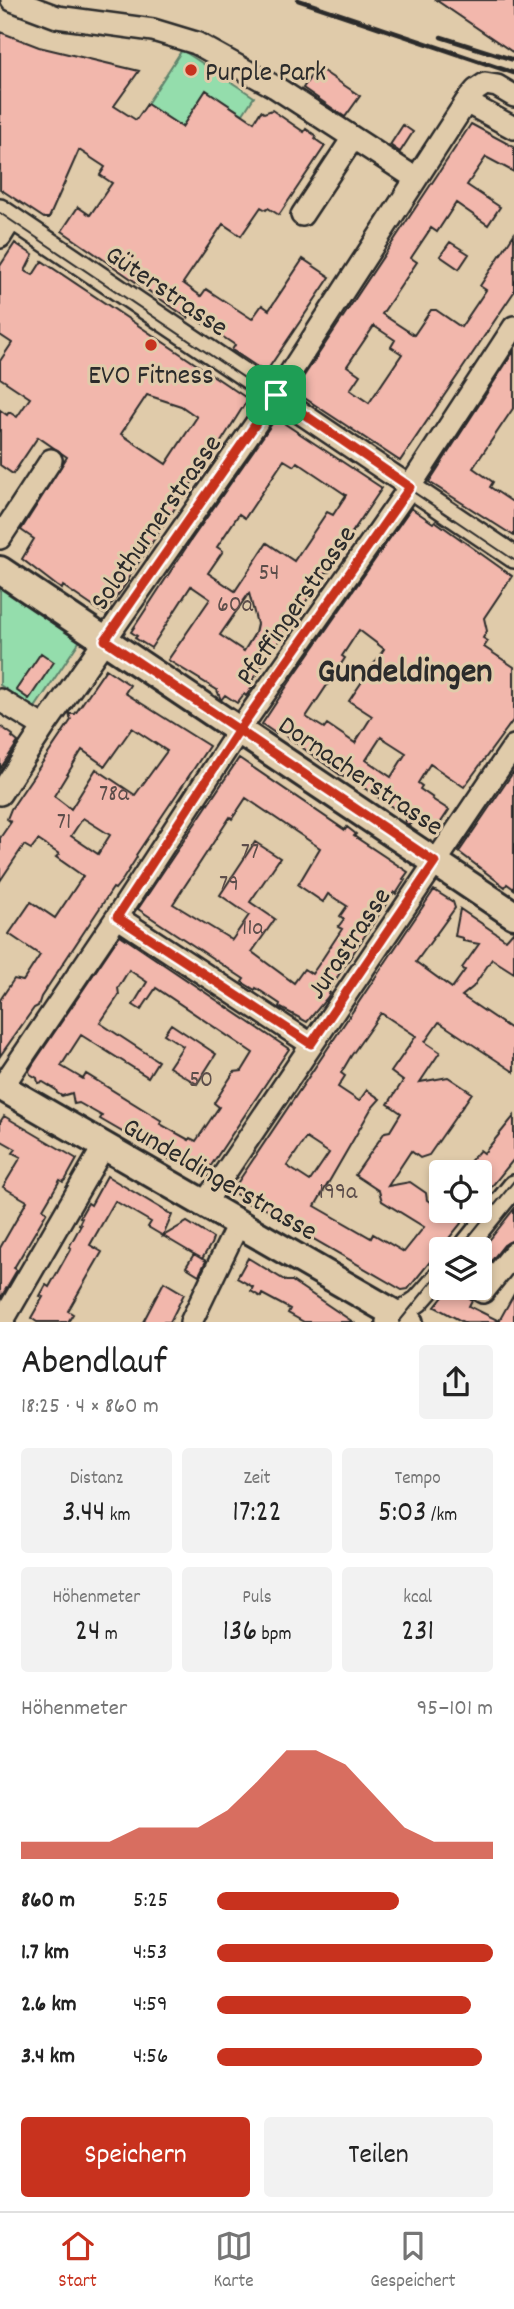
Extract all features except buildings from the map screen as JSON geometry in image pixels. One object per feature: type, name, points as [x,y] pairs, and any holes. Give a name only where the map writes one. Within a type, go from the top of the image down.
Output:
[{"type":"main road","name":"Dornacherstrasse","points":[[0,570],[514,915]]},
{"type":"main road","name":"Gundeldingerstrasse","points":[[1,1086],[397,1320]]},
{"type":"street","points":[[12,0],[57,17],[153,30],[196,43],[275,87],[415,178]]},
{"type":"street","points":[[514,96],[497,86],[485,84],[466,102],[514,128]]},
{"type":"street","name":"Solothurnerstrasse","points":[[0,794],[276,395],[466,102]]},
{"type":"street","points":[[302,215],[353,138]]},
{"type":"street","points":[[0,237],[6,214]]},
{"type":"street","name":"Güterstrasse","points":[[6,214],[514,557]]},
{"type":"street","name":"Pfeffingerstrasse","points":[[1,1086],[117,917],[239,730],[410,487],[514,327]]},
{"type":"street","points":[[0,538],[51,460]]},
{"type":"street","points":[[0,700],[44,727]]},
{"type":"street","name":"Jurastrasse","points":[[204,1204],[514,746]]},
{"type":"street","points":[[117,917],[311,1044]]},
{"type":"street","points":[[2,1322],[104,1146]]},
{"type":"street","points":[[473,1237],[514,1186]]},
{"type":"street","points":[[191,1322],[238,1224]]},
{"type":"street","points":[[492,1281],[514,1253]]},
{"type":"street","points":[[397,1320],[429,1289]]},
{"type":"green space","name":"Purple Park","points":[[182,50],[254,97],[243,114],[206,91],[182,127],[147,104]]},
{"type":"green space","points":[[0,584],[81,639],[34,709],[0,685]]},
{"type":"tram line","points":[[0,213],[514,560]]},
{"type":"tram line","points":[[469,1237],[514,1181]]},
{"type":"tram line","points":[[399,1322],[429,1285]]},
{"type":"railway","points":[[298,0],[514,73]]},
{"type":"railway","points":[[441,37],[514,60]]},
{"type":"place","name":"Purple Park","points":[[191,70]]},
{"type":"place","name":"EVO Fitness","points":[[151,345]]},
{"type":"district","name":"Gundeldingen","points":[[405,669]]},
{"type":"route","points":[[276,395],[105,640],[239,730],[117,917],[311,1044],[435,862],[239,730],[410,487],[276,395]]}]
